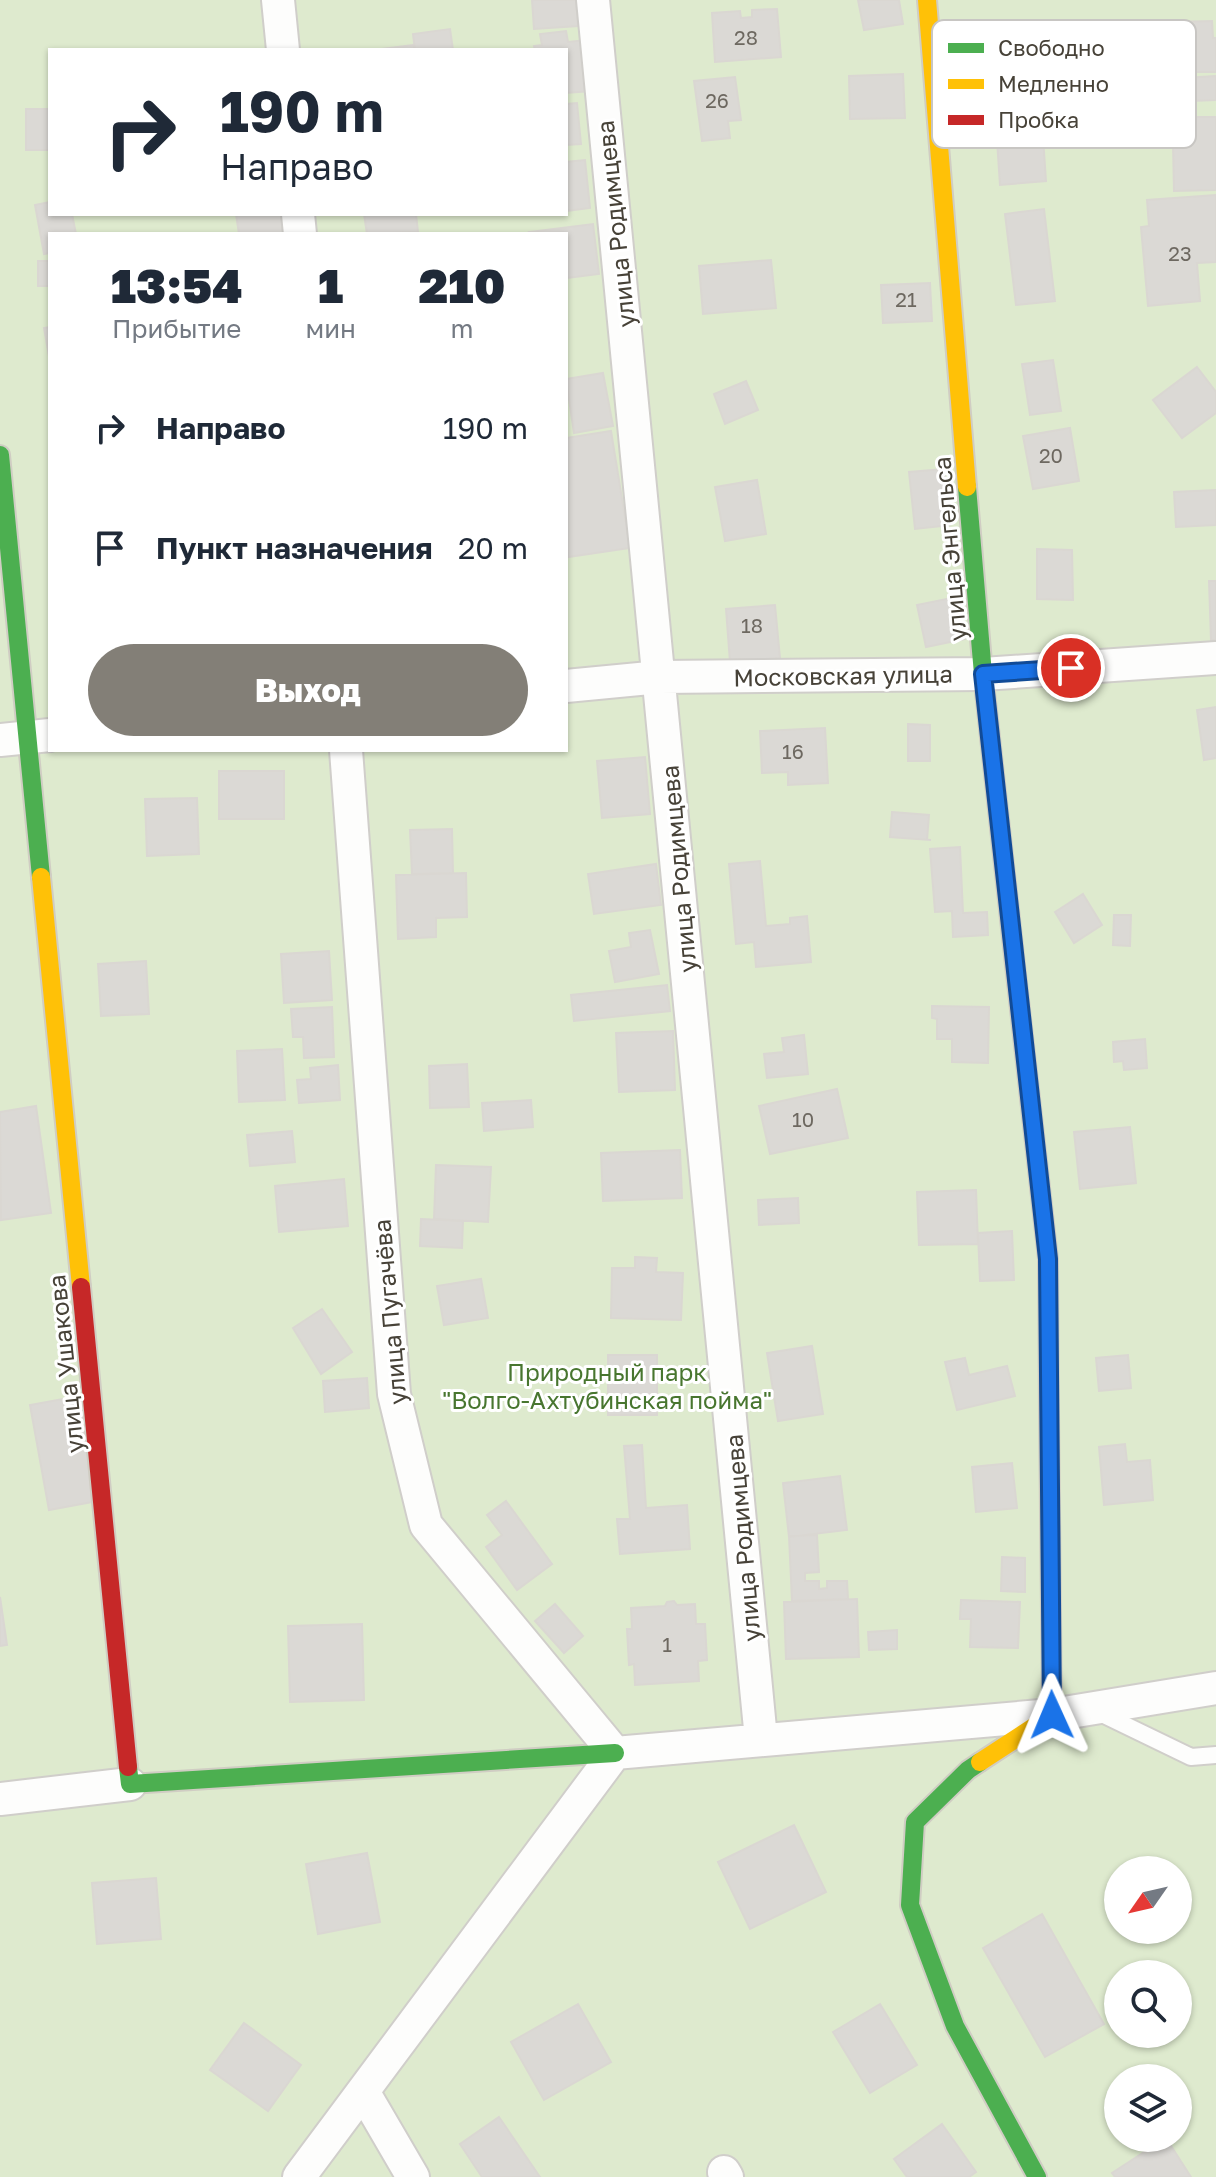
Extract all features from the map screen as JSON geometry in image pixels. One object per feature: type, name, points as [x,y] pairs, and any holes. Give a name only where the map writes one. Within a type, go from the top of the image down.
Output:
[{"type":"street","points":[[278,0],[283,48]]},
{"type":"street","name":"улица Родимцева","points":[[593,0],[761,1739]]},
{"type":"street","name":"улица Энгельса","points":[[927,0],[932,60]]},
{"type":"street","name":"улица Энгельса","points":[[939,148],[983,674],[1048,1259],[1052,1715]]},
{"type":"street","name":"улица Ушакова","points":[[0,455],[130,1784]]},
{"type":"street","name":"Московская улица","points":[[568,686],[660,677],[983,674],[1216,658]]},
{"type":"street","name":"улица Пугачёва","points":[[346,752],[394,1394],[426,1525],[615,1753]]},
{"type":"street","points":[[0,1799],[130,1784],[615,1753],[1052,1715],[1216,1688]]},
{"type":"street","points":[[1037,2177],[955,2026],[910,1905],[915,1822],[968,1770],[1052,1715]]},
{"type":"street","points":[[299,2177],[615,1753]]},
{"type":"street","points":[[364,2093],[413,2177]]},
{"type":"lane","points":[[1092,1709],[1191,1757],[1216,1755]]},
{"type":"green space","name":"Природный парк \"Волго-Ахтубинская пойма\"","points":[[0,0],[1216,0],[1216,2177],[0,2177]]},
{"type":"building","points":[[532,0],[576,0],[578,26],[534,29]]},
{"type":"building","points":[[858,0],[899,0],[903,24],[864,30]]},
{"type":"building","points":[[777,9],[781,57],[715,62],[712,13],[740,11],[741,18],[752,17],[752,10]]},
{"type":"building","points":[[1196,21],[1212,21],[1213,38],[1216,38],[1216,72],[1196,72]]},
{"type":"building","points":[[450,29],[453,48],[415,48],[413,34]]},
{"type":"building","points":[[566,31],[568,42],[586,40],[591,91],[568,93],[568,48],[534,48],[542,45],[540,34]]},
{"type":"building","points":[[903,74],[905,118],[850,119],[849,76]]},
{"type":"building","points":[[1216,76],[1216,100],[1196,101],[1196,77]]},
{"type":"building","points":[[735,77],[741,120],[728,121],[730,138],[702,141],[694,81]]},
{"type":"building","points":[[577,103],[581,144],[568,145],[568,104]]},
{"type":"building","points":[[26,109],[48,109],[48,150],[26,150]]},
{"type":"building","points":[[1196,117],[1216,117],[1216,190],[1174,191],[1173,148],[1196,148]]},
{"type":"building","points":[[998,148],[1044,148],[1046,181],[1000,185]]},
{"type":"building","points":[[585,160],[590,208],[568,211],[568,162]]},
{"type":"building","points":[[1216,195],[1216,262],[1197,263],[1200,301],[1148,306],[1141,227],[1149,226],[1147,200]]},
{"type":"building","points":[[48,202],[48,216],[72,216],[76,232],[48,232],[48,253],[44,254],[35,205]]},
{"type":"building","points":[[1044,209],[1055,301],[1016,305],[1005,214]]},
{"type":"building","points":[[236,216],[286,216],[288,232],[239,232]]},
{"type":"building","points":[[364,216],[416,216],[418,232],[367,232]]},
{"type":"building","points":[[593,224],[599,274],[568,278],[568,232],[529,232]]},
{"type":"building","points":[[771,260],[776,308],[703,314],[699,266]]},
{"type":"building","points":[[38,261],[48,261],[48,286],[38,286]]},
{"type":"building","points":[[930,283],[932,321],[883,323],[881,285]]},
{"type":"building","points":[[48,327],[48,351],[44,328]]},
{"type":"building","points":[[1053,360],[1061,411],[1030,415],[1022,364]]},
{"type":"building","points":[[1197,367],[1216,392],[1216,413],[1182,438],[1153,400]]},
{"type":"building","points":[[603,373],[613,426],[574,433],[568,379]]},
{"type":"building","points":[[746,381],[758,410],[725,424],[714,394]]},
{"type":"building","points":[[1070,428],[1079,481],[1033,489],[1023,436]]},
{"type":"building","points":[[611,431],[630,548],[568,557],[568,438]]},
{"type":"building","points":[[944,469],[950,525],[915,529],[909,472]]},
{"type":"building","points":[[757,480],[766,534],[725,541],[715,487]]},
{"type":"building","points":[[1216,490],[1216,525],[1176,527],[1174,492]]},
{"type":"building","points":[[1037,549],[1072,550],[1073,600],[1037,599]]},
{"type":"building","points":[[1209,581],[1216,581],[1216,640],[1211,640]]},
{"type":"building","points":[[957,597],[965,639],[926,647],[917,605]]},
{"type":"building","points":[[775,605],[780,658],[730,662],[726,609]]},
{"type":"building","points":[[1216,707],[1216,758],[1204,760],[1197,710]]},
{"type":"building","points":[[908,724],[930,725],[930,761],[908,761]]},
{"type":"building","points":[[825,728],[828,783],[788,785],[788,772],[762,773],[760,731]]},
{"type":"building","points":[[645,757],[650,814],[602,818],[597,761]]},
{"type":"building","points":[[219,771],[284,771],[284,819],[219,819]]},
{"type":"building","points":[[197,798],[199,854],[147,856],[145,799]]},
{"type":"building","points":[[892,812],[929,815],[927,840],[890,837]]},
{"type":"building","points":[[452,829],[453,873],[412,874],[410,830]]},
{"type":"building","points":[[960,847],[963,913],[987,912],[988,935],[953,937],[952,911],[935,912],[930,849]]},
{"type":"building","points":[[760,861],[766,926],[790,924],[790,918],[807,916],[811,962],[756,967],[754,942],[736,944],[729,864]]},
{"type":"building","points":[[656,864],[661,905],[594,914],[588,874]]},
{"type":"building","points":[[466,873],[467,917],[436,918],[436,937],[398,939],[396,875]]},
{"type":"building","points":[[1083,894],[1102,925],[1074,943],[1055,912]]},
{"type":"building","points":[[1114,915],[1131,915],[1130,946],[1113,945]]},
{"type":"building","points":[[650,930],[659,974],[615,982],[609,951],[631,947],[629,933]]},
{"type":"building","points":[[329,951],[332,1000],[284,1003],[281,954]]},
{"type":"building","points":[[146,961],[149,1014],[101,1016],[98,964]]},
{"type":"building","points":[[667,985],[670,1011],[574,1021],[571,995]]},
{"type":"building","points":[[932,1006],[989,1007],[988,1063],[952,1062],[952,1039],[937,1039],[937,1019],[932,1018]]},
{"type":"building","points":[[332,1007],[334,1057],[304,1058],[303,1037],[293,1037],[291,1009]]},
{"type":"building","points":[[673,1031],[675,1090],[619,1092],[616,1033]]},
{"type":"building","points":[[804,1035],[808,1074],[767,1078],[764,1054],[784,1052],[782,1038]]},
{"type":"building","points":[[1145,1039],[1147,1068],[1124,1070],[1123,1061],[1114,1062],[1113,1042]]},
{"type":"building","points":[[282,1049],[285,1100],[239,1102],[237,1051]]},
{"type":"building","points":[[467,1064],[469,1107],[430,1108],[429,1066]]},
{"type":"building","points":[[338,1065],[340,1100],[299,1103],[297,1080],[311,1079],[310,1068]]},
{"type":"building","points":[[837,1089],[848,1138],[770,1154],[759,1106]]},
{"type":"building","points":[[531,1100],[533,1127],[484,1131],[482,1103]]},
{"type":"building","points":[[36,1106],[51,1213],[1,1220],[0,1112]]},
{"type":"building","points":[[1130,1127],[1136,1183],[1080,1189],[1074,1132]]},
{"type":"building","points":[[292,1131],[295,1162],[250,1166],[247,1135]]},
{"type":"building","points":[[680,1150],[682,1198],[603,1201],[601,1153]]},
{"type":"building","points":[[436,1165],[491,1167],[488,1222],[434,1219]]},
{"type":"building","points":[[344,1179],[348,1226],[279,1232],[275,1186]]},
{"type":"building","points":[[976,1190],[978,1244],[919,1245],[917,1192]]},
{"type":"building","points":[[798,1198],[799,1223],[759,1225],[758,1200]]},
{"type":"building","points":[[421,1219],[463,1221],[462,1248],[420,1246]]},
{"type":"building","points":[[1012,1231],[1014,1280],[980,1281],[978,1233]]},
{"type":"building","points":[[635,1257],[657,1258],[656,1272],[683,1273],[681,1320],[611,1318],[612,1268],[635,1268]]},
{"type":"building","points":[[481,1279],[488,1318],[444,1325],[437,1286]]},
{"type":"building","points":[[322,1309],[352,1352],[321,1374],[293,1328]]},
{"type":"building","points":[[812,1346],[823,1414],[778,1421],[767,1353]]},
{"type":"building","points":[[608,1355],[657,1355],[657,1415],[608,1415]]},
{"type":"building","points":[[1128,1355],[1131,1388],[1099,1391],[1096,1358]]},
{"type":"building","points":[[965,1358],[969,1375],[1007,1366],[1015,1396],[957,1410],[945,1362]]},
{"type":"building","points":[[367,1378],[369,1408],[325,1412],[323,1381]]},
{"type":"building","points":[[80,1396],[98,1501],[49,1510],[30,1405]]},
{"type":"building","points":[[1125,1444],[1127,1462],[1150,1460],[1153,1500],[1104,1505],[1099,1447]]},
{"type":"building","points":[[642,1445],[646,1508],[687,1505],[690,1549],[620,1554],[617,1519],[630,1519],[624,1446]]},
{"type":"building","points":[[1012,1463],[1017,1508],[976,1512],[972,1467]]},
{"type":"building","points":[[840,1476],[847,1530],[789,1537],[783,1483]]},
{"type":"building","points":[[506,1501],[552,1564],[517,1590],[486,1547],[502,1535],[487,1515]]},
{"type":"building","points":[[817,1535],[819,1572],[805,1573],[805,1581],[819,1581],[819,1589],[827,1588],[827,1581],[847,1581],[848,1599],[792,1601],[789,1536]]},
{"type":"building","points":[[1002,1557],[1025,1558],[1025,1592],[1001,1591]]},
{"type":"building","points":[[0,1597],[7,1645],[0,1646]]},
{"type":"building","points":[[857,1599],[859,1657],[786,1659],[784,1602]]},
{"type":"building","points":[[961,1600],[1020,1602],[1018,1648],[970,1647],[971,1619],[960,1619]]},
{"type":"building","points":[[674,1601],[677,1605],[695,1604],[696,1624],[705,1624],[707,1660],[698,1661],[699,1681],[635,1685],[634,1664],[629,1665],[627,1629],[632,1629],[631,1608],[665,1606],[667,1602]]},
{"type":"building","points":[[555,1604],[583,1636],[564,1653],[535,1621]]},
{"type":"building","points":[[362,1624],[364,1700],[290,1702],[288,1626]]},
{"type":"building","points":[[897,1630],[897,1649],[869,1650],[868,1632]]},
{"type":"building","points":[[794,1825],[826,1892],[750,1929],[718,1862]]},
{"type":"building","points":[[367,1853],[380,1922],[318,1934],[306,1864]]},
{"type":"building","points":[[156,1878],[161,1939],[97,1944],[92,1883]]},
{"type":"building","points":[[1042,1914],[1104,2024],[1045,2057],[983,1948]]},
{"type":"building","points":[[578,2004],[611,2062],[544,2100],[511,2042]]},
{"type":"building","points":[[880,2004],[917,2065],[870,2093],[833,2032]]},
{"type":"building","points":[[244,2023],[301,2065],[268,2111],[210,2070]]},
{"type":"building","points":[[499,2117],[540,2177],[482,2177],[460,2144]]},
{"type":"building","points":[[942,2124],[976,2172],[969,2177],[907,2177],[894,2159]]},
{"type":"building","points":[[1144,2152],[1175,2152],[1191,2177],[1115,2177],[1112,2173]]},
{"type":"traffic: fast","points":[[0,455],[41,877]]},
{"type":"traffic: fast","points":[[967,487],[983,674],[1017,983]]},
{"type":"traffic: fast","points":[[128,1767],[130,1784],[615,1753]]},
{"type":"traffic: fast","points":[[980,1762],[915,1822],[910,1905],[955,2026],[1037,2177]]},
{"type":"traffic: slow","points":[[927,0],[932,61]]},
{"type":"traffic: slow","points":[[939,148],[967,487]]},
{"type":"traffic: slow","points":[[41,877],[81,1287]]},
{"type":"traffic: slow","points":[[980,1762],[1052,1715],[1049,1414]]},
{"type":"traffic: jam","points":[[1017,983],[1048,1259],[1049,1414]]},
{"type":"traffic: jam","points":[[81,1287],[128,1767]]},
{"type":"route","points":[[1052,1715],[1048,1259],[983,674],[1071,668]]}]
